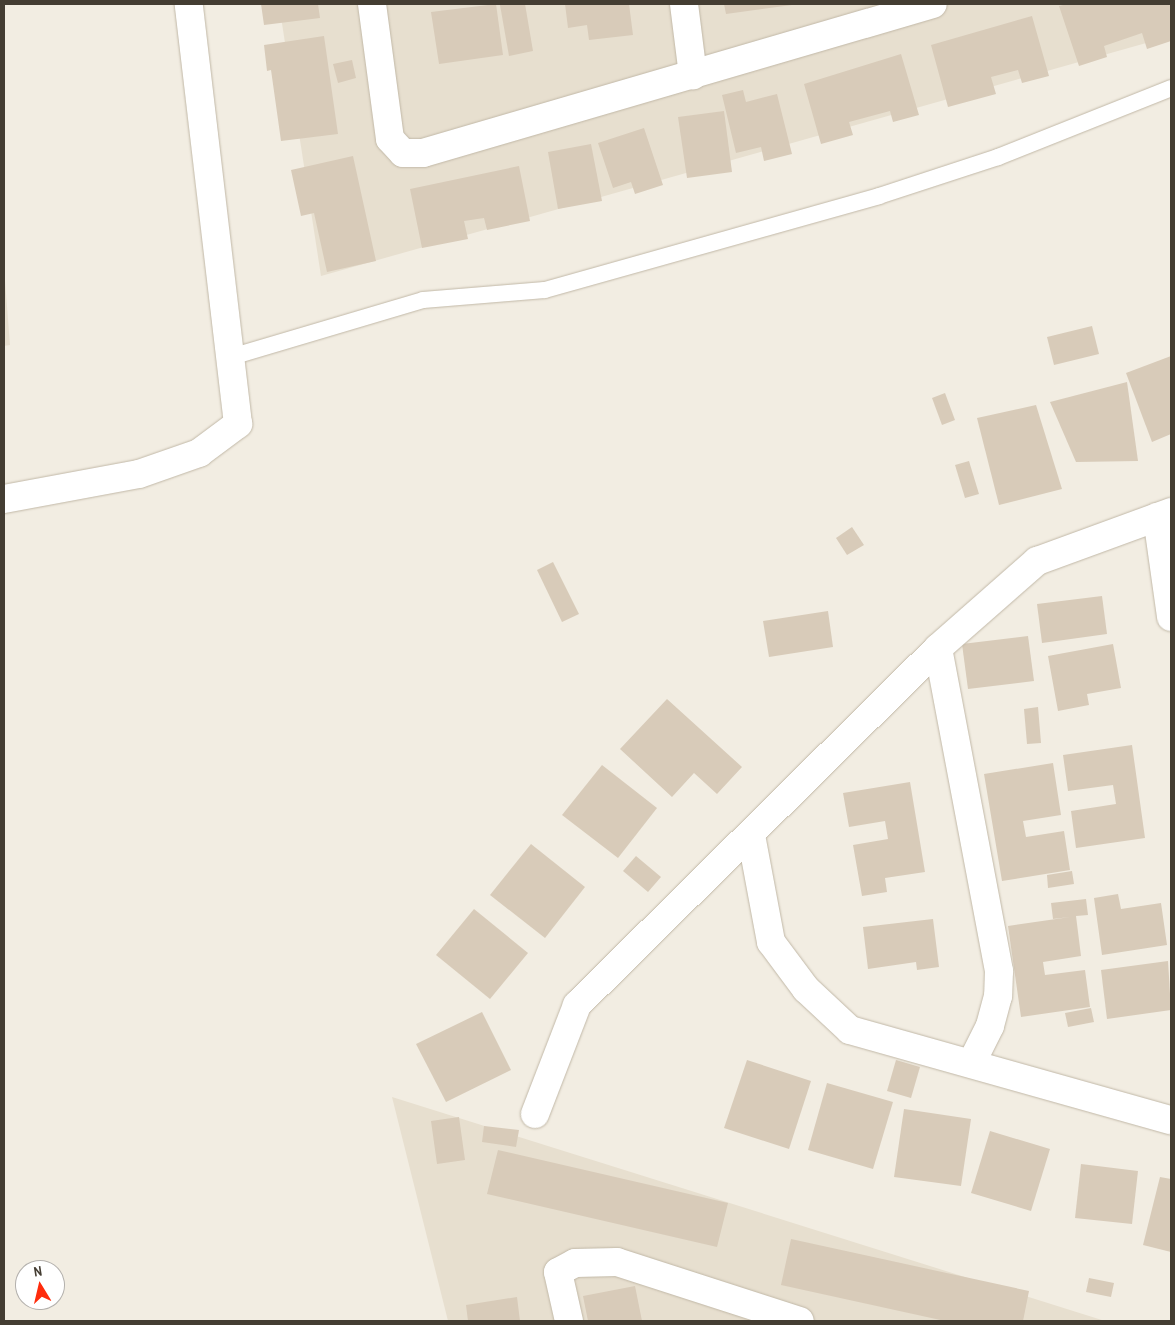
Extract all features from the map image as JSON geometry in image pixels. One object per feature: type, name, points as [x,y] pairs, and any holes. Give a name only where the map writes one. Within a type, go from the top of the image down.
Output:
[{"type":"street","points":[[4,499],[139,474],[199,453],[238,424],[189,4]]},
{"type":"street","points":[[372,4],[390,139],[403,153],[423,153],[933,4]]},
{"type":"street","points":[[684,4],[693,75]]},
{"type":"street","points":[[535,1114],[577,1005],[938,648],[1037,562],[1164,514],[1171,617]]},
{"type":"street","points":[[938,648],[999,971],[998,996],[990,1026],[972,1064]]},
{"type":"street","points":[[751,835],[771,942],[806,990],[850,1030],[1171,1120]]},
{"type":"street","points":[[569,1321],[558,1272],[575,1263],[617,1262],[769,1317],[800,1321]]},
{"type":"lane","points":[[231,357],[423,300],[545,290],[878,196],[998,157],[1171,88]]},
{"type":"shaded area","points":[[279,4],[1171,4],[1171,36],[321,276]]},
{"type":"shaded area","points":[[4,268],[10,345],[4,346]]},
{"type":"shaded area","points":[[392,1097],[1105,1321],[448,1321]]},
{"type":"building","points":[[261,4],[318,4],[320,18],[264,25]]},
{"type":"building","points":[[496,4],[503,55],[439,64],[431,12]]},
{"type":"building","points":[[525,4],[533,51],[509,56],[500,5]]},
{"type":"building","points":[[565,4],[629,4],[633,35],[589,40],[587,25],[568,28]]},
{"type":"building","points":[[724,4],[792,4],[792,5],[726,14]]},
{"type":"building","points":[[1067,4],[1170,4],[1171,41],[1147,49],[1142,33],[1104,46],[1107,57],[1079,66],[1059,6]]},
{"type":"building","points":[[1032,16],[1049,76],[1022,83],[1018,70],[991,77],[996,94],[948,107],[931,45]]},
{"type":"building","points":[[324,36],[338,134],[281,141],[271,70],[267,71],[264,45]]},
{"type":"building","points":[[901,54],[919,115],[893,122],[890,111],[849,122],[853,135],[821,144],[804,84]]},
{"type":"building","points":[[352,60],[356,78],[338,83],[333,64]]},
{"type":"building","points":[[743,90],[746,102],[777,94],[792,154],[764,161],[761,147],[736,153],[722,95]]},
{"type":"building","points":[[724,111],[732,172],[687,178],[678,117]]},
{"type":"building","points":[[644,128],[663,185],[635,194],[631,182],[613,188],[598,143]]},
{"type":"building","points":[[591,144],[602,201],[558,209],[548,152]]},
{"type":"building","points":[[353,156],[376,261],[327,272],[314,213],[301,216],[291,170]]},
{"type":"building","points":[[519,166],[530,221],[487,230],[484,218],[464,221],[468,239],[422,248],[410,189]]},
{"type":"building","points":[[1092,326],[1099,354],[1054,365],[1047,337]]},
{"type":"building","points":[[1171,356],[1171,434],[1152,442],[1126,373]]},
{"type":"building","points":[[1127,382],[1138,461],[1076,462],[1050,402]]},
{"type":"building","points":[[945,393],[955,420],[942,425],[932,398]]},
{"type":"building","points":[[1036,405],[1062,489],[999,505],[977,418]]},
{"type":"building","points":[[969,461],[979,494],[965,498],[955,465]]},
{"type":"building","points":[[852,527],[864,545],[847,555],[836,538]]},
{"type":"building","points":[[553,562],[579,614],[562,622],[537,570]]},
{"type":"building","points":[[1102,596],[1107,634],[1042,643],[1037,604]]},
{"type":"building","points":[[828,611],[833,647],[769,657],[763,621]]},
{"type":"building","points":[[1028,636],[1034,681],[968,689],[962,644]]},
{"type":"building","points":[[1113,644],[1121,688],[1087,694],[1089,705],[1058,711],[1048,656]]},
{"type":"building","points":[[667,699],[742,767],[717,794],[694,773],[672,797],[620,749]]},
{"type":"building","points":[[1038,707],[1041,743],[1027,744],[1024,709]]},
{"type":"building","points":[[1132,745],[1145,838],[1076,848],[1071,811],[1116,804],[1113,785],[1068,791],[1063,755]]},
{"type":"building","points":[[1053,763],[1061,815],[1023,821],[1026,837],[1064,831],[1070,870],[1002,881],[984,774]]},
{"type":"building","points":[[602,765],[657,808],[618,858],[562,815]]},
{"type":"building","points":[[910,782],[925,872],[885,878],[887,892],[862,896],[853,845],[888,839],[885,821],[849,827],[843,793]]},
{"type":"building","points":[[531,844],[585,887],[545,938],[490,895]]},
{"type":"building","points":[[636,856],[661,877],[648,892],[623,871]]},
{"type":"building","points":[[1072,871],[1074,884],[1048,888],[1047,875]]},
{"type":"building","points":[[1118,894],[1121,909],[1161,903],[1167,945],[1102,955],[1094,898]]},
{"type":"building","points":[[1086,899],[1088,915],[1076,916],[1081,956],[1043,962],[1045,975],[1085,970],[1090,1007],[1021,1017],[1008,926],[1070,917],[1053,919],[1051,903]]},
{"type":"building","points":[[474,909],[528,953],[490,999],[436,955]]},
{"type":"building","points":[[933,919],[939,967],[917,970],[916,962],[868,969],[863,927]]},
{"type":"building","points":[[1168,961],[1171,1010],[1107,1019],[1101,970]]},
{"type":"building","points":[[1091,1008],[1094,1022],[1068,1027],[1065,1013]]},
{"type":"building","points":[[482,1012],[511,1070],[446,1102],[416,1044]]},
{"type":"building","points":[[747,1060],[811,1081],[789,1149],[724,1128]]},
{"type":"building","points":[[896,1060],[920,1067],[911,1098],[887,1091]]},
{"type":"building","points":[[827,1083],[893,1102],[873,1169],[808,1150]]},
{"type":"building","points":[[904,1109],[971,1119],[961,1186],[894,1177]]},
{"type":"building","points":[[459,1117],[465,1160],[437,1164],[431,1121]]},
{"type":"building","points":[[484,1126],[519,1130],[516,1147],[482,1142]]},
{"type":"building","points":[[990,1131],[1050,1149],[1031,1211],[971,1193]]},
{"type":"building","points":[[498,1150],[728,1203],[717,1247],[487,1194]]},
{"type":"building","points":[[1081,1164],[1138,1171],[1132,1224],[1075,1218]]},
{"type":"building","points":[[1160,1177],[1171,1179],[1171,1252],[1143,1245]]},
{"type":"building","points":[[791,1239],[1029,1291],[1023,1321],[945,1321],[781,1285]]},
{"type":"building","points":[[1089,1278],[1114,1283],[1111,1297],[1086,1292]]},
{"type":"building","points":[[635,1286],[642,1321],[588,1321],[583,1296]]},
{"type":"building","points":[[517,1297],[520,1321],[468,1321],[466,1305]]}]
